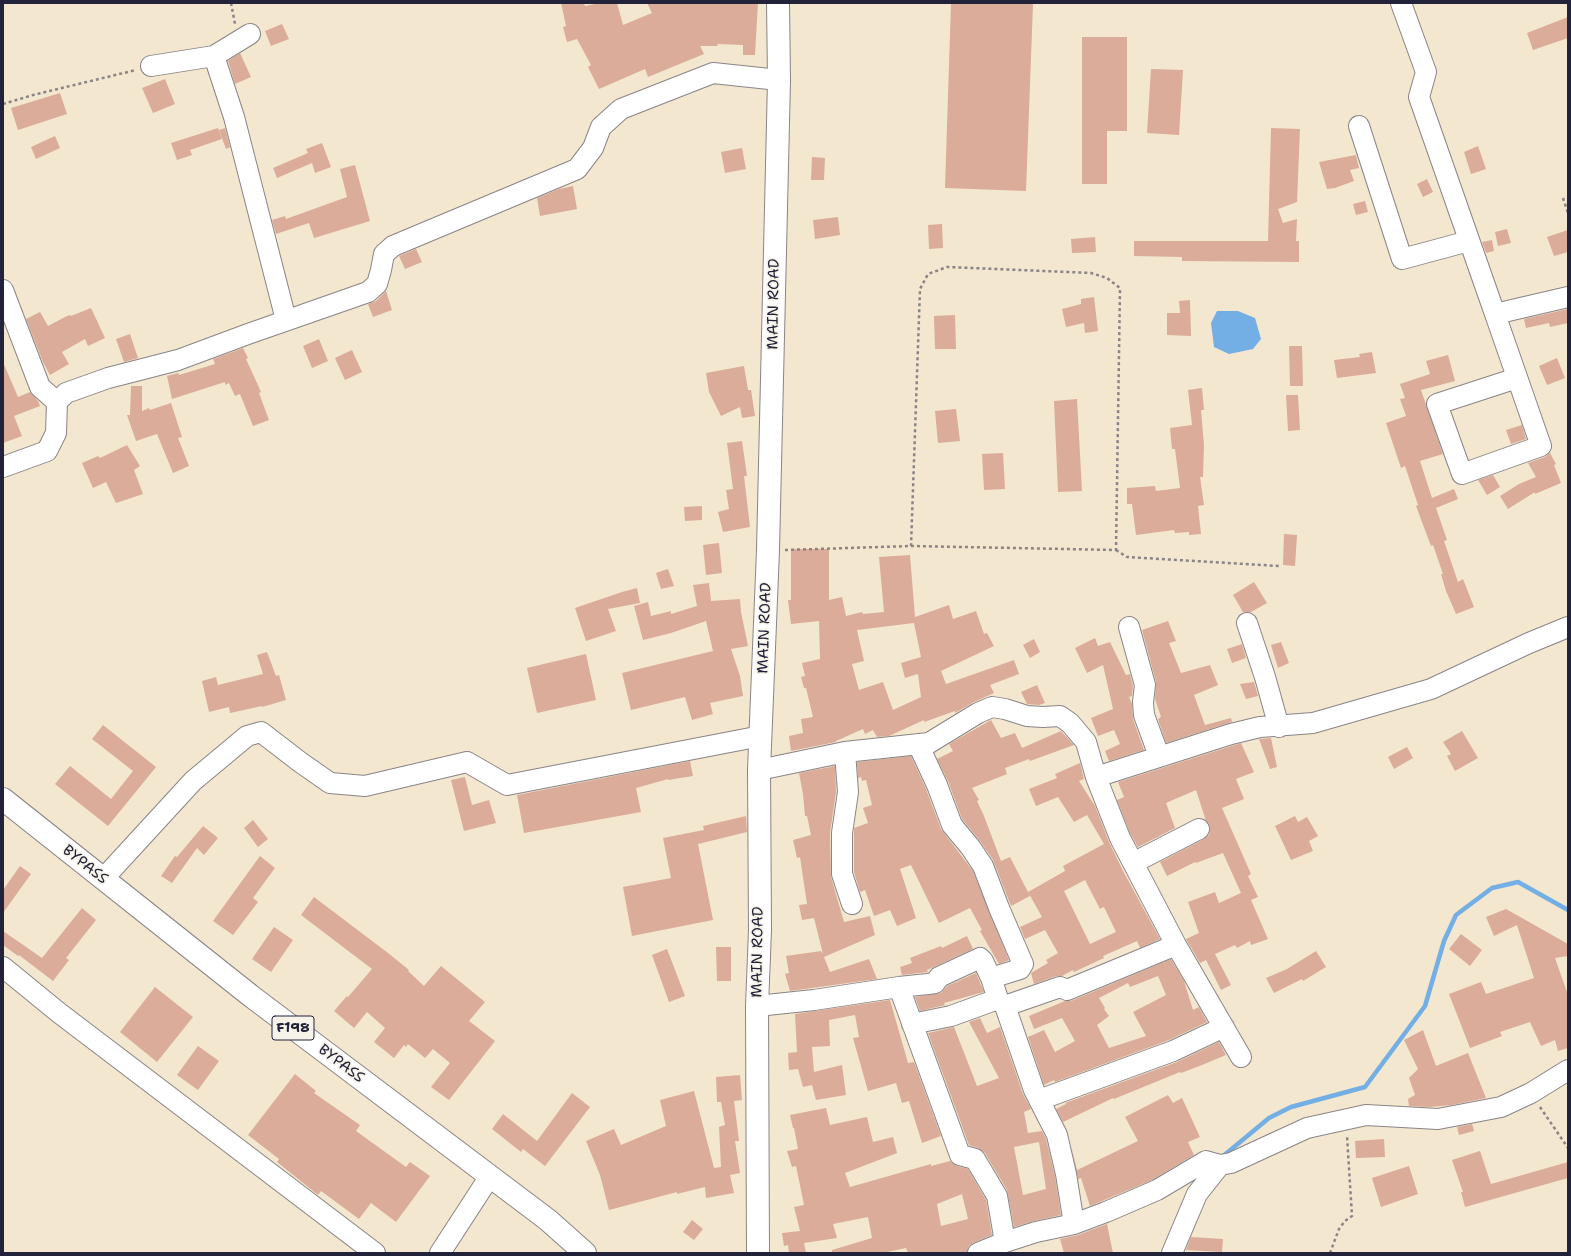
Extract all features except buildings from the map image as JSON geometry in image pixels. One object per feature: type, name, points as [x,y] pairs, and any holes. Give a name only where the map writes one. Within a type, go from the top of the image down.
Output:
[{"type":"main road","name":"MAIN ROAD","points":[[758,1253],[757,1006],[760,930],[759,770],[768,550],[779,80],[778,3]]},
{"type":"main road","name":"BYPASS","points":[[3,800],[251,996],[548,1220],[585,1253]]},
{"type":"street","points":[[1401,3],[1426,72],[1419,97],[1542,446],[1462,474],[1437,404],[1517,378]]},
{"type":"street","points":[[151,66],[214,56],[250,34]]},
{"type":"street","points":[[214,56],[234,117],[286,320]]},
{"type":"street","points":[[3,468],[46,451],[56,433],[57,402],[66,393],[108,378],[178,360],[286,320],[368,292],[377,284],[384,254],[393,246],[577,169],[592,148],[601,127],[620,109],[713,73],[779,80]]},
{"type":"street","points":[[1359,126],[1402,259],[1469,241]]},
{"type":"street","points":[[3,290],[40,387],[57,402]]},
{"type":"street","points":[[1495,314],[1568,297]]},
{"type":"street","points":[[1247,623],[1279,726]]},
{"type":"street","points":[[1129,627],[1145,685],[1143,702],[1144,715],[1159,756]]},
{"type":"street","points":[[1096,777],[1231,734],[1260,727],[1313,723],[1431,689],[1529,643],[1568,627]]},
{"type":"street","points":[[759,770],[845,752],[929,743],[978,713],[992,707],[1006,709],[1027,716],[1060,716],[1070,723],[1086,742],[1096,777],[1120,838],[1176,945],[1241,1057]]},
{"type":"street","points":[[103,879],[193,780],[247,736],[261,732],[330,783],[365,786],[467,762],[507,785],[761,736]]},
{"type":"street","points":[[918,744],[937,786],[952,825],[971,848],[983,866],[999,908],[1024,964],[1020,969],[991,978]]},
{"type":"street","points":[[845,752],[848,792],[842,833],[842,874],[852,904]]},
{"type":"street","points":[[1133,863],[1199,829]]},
{"type":"street","points":[[912,1024],[951,1016],[1060,987],[1068,990],[1176,945]]},
{"type":"street","points":[[757,1006],[814,1000],[935,983],[939,977],[980,958],[983,961],[1002,1002],[1039,1100],[1057,1135],[1066,1174],[1074,1224]]},
{"type":"street","points":[[3,967],[58,1012],[375,1253]]},
{"type":"street","points":[[899,987],[960,1155],[975,1159],[997,1196],[1005,1242]]},
{"type":"street","points":[[1039,1100],[1173,1051],[1224,1027]]},
{"type":"street","points":[[978,1253],[1036,1232],[1074,1224],[1157,1190],[1213,1163],[1231,1163],[1307,1128],[1366,1115],[1438,1119],[1501,1107],[1531,1093],[1568,1070]]},
{"type":"street","points":[[1172,1253],[1197,1194],[1213,1163]]},
{"type":"street","points":[[440,1253],[490,1176]]},
{"type":"path","points":[[3,104],[33,95],[151,66]]},
{"type":"path","points":[[1563,198],[1568,213]]},
{"type":"path","points":[[912,546],[920,289],[928,274],[947,267],[1091,273],[1107,278],[1120,288],[1116,550]]},
{"type":"path","points":[[768,550],[912,546],[1116,550],[1128,557],[1279,566]]},
{"type":"path","points":[[1531,1093],[1568,1148]]},
{"type":"path","points":[[1330,1253],[1339,1229],[1345,1221],[1352,1216],[1346,1119]]},
{"type":"water","points":[[1217,311],[1238,311],[1255,318],[1261,339],[1253,349],[1229,354],[1214,347],[1211,323]]},
{"type":"waterway","points":[[1222,1157],[1269,1118],[1291,1107],[1365,1087],[1425,1006],[1444,941],[1456,915],[1492,888],[1518,882],[1568,910]]}]
